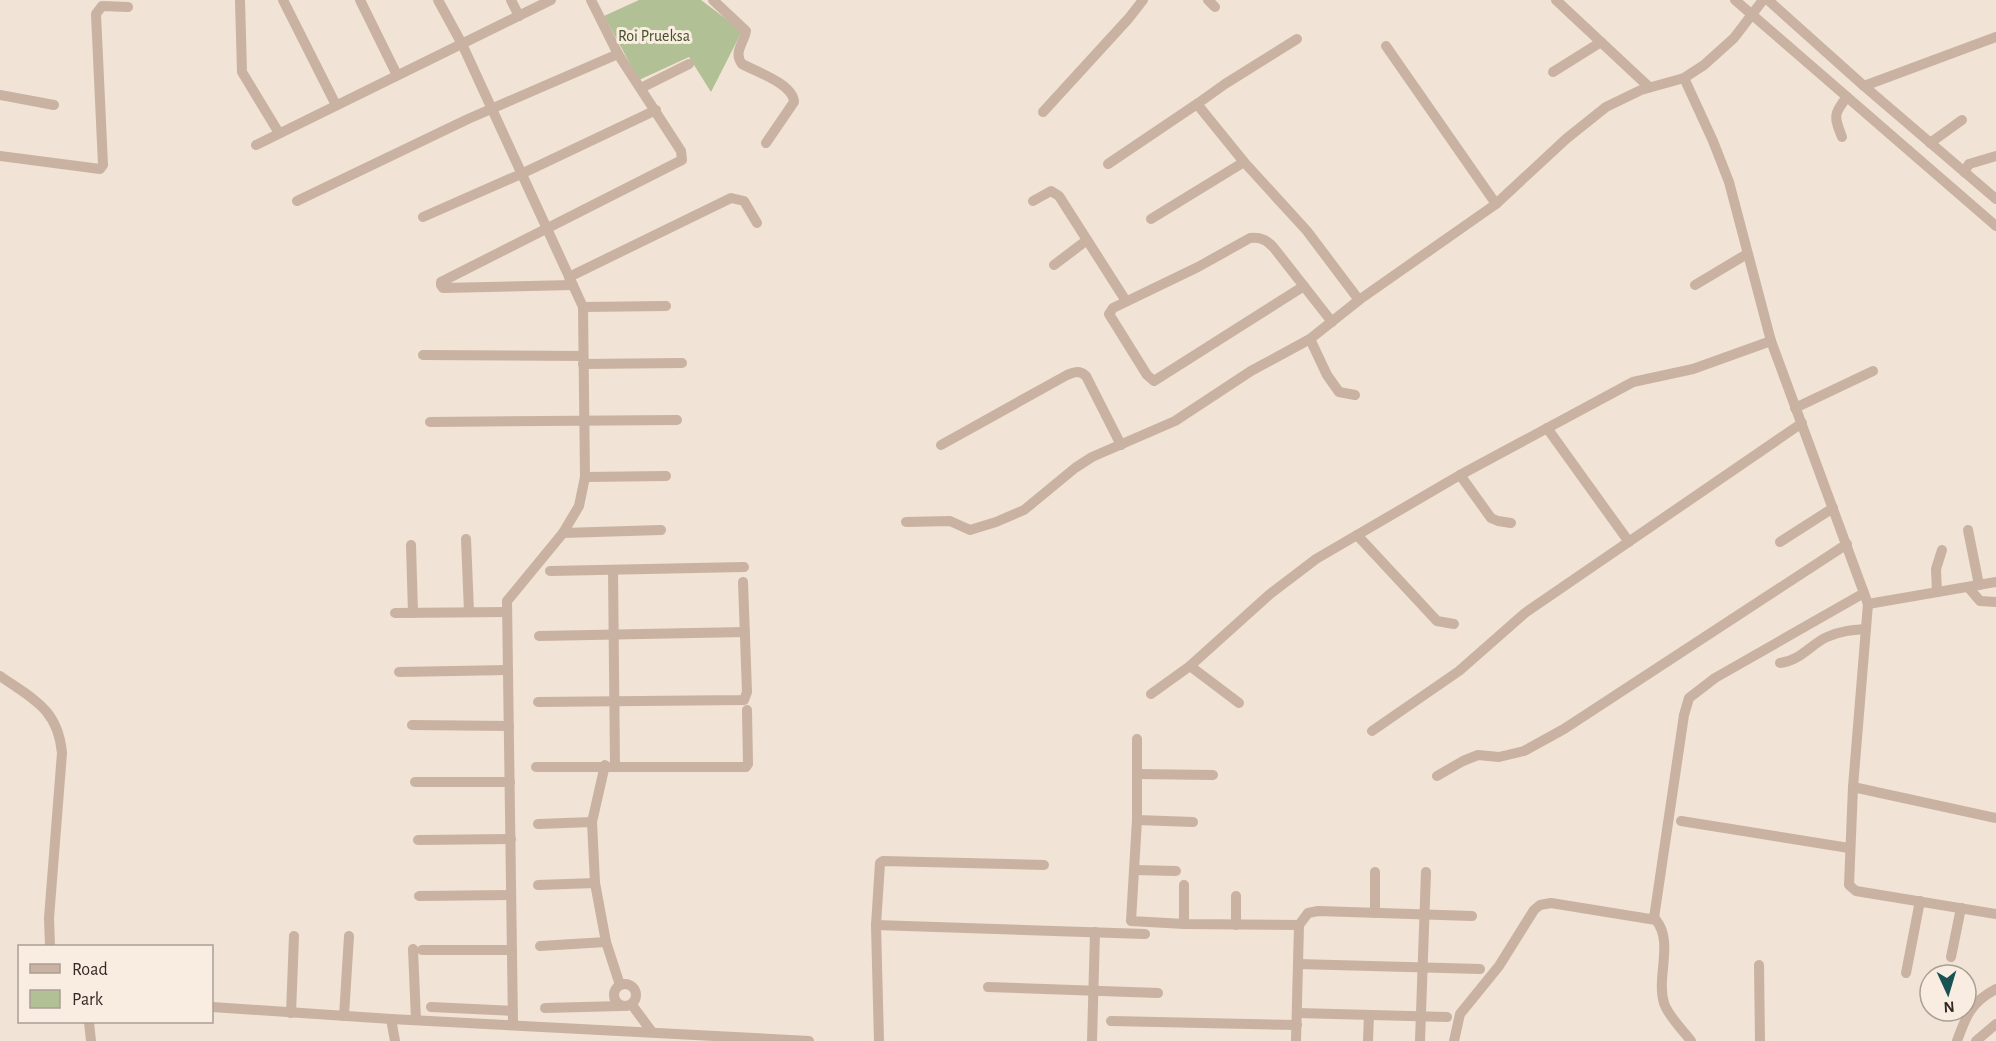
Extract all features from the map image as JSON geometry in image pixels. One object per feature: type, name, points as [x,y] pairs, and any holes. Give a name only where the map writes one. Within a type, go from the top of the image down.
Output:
[{"type":"street","points":[[240,0],[242,72],[279,134]]},
{"type":"street","points":[[283,0],[336,105]]},
{"type":"street","points":[[360,0],[397,75]]},
{"type":"street","points":[[438,0],[462,44],[583,307],[585,477],[579,506],[563,533],[507,599],[513,1025]]},
{"type":"street","points":[[512,0],[519,15]]},
{"type":"street","points":[[256,145],[551,0]]},
{"type":"street","points":[[591,0],[618,54],[657,110],[681,151],[682,160],[441,282],[443,288],[571,281],[732,198],[744,201],[757,223]]},
{"type":"street","points":[[713,0],[746,31],[738,52],[742,64],[788,88],[793,95],[794,102],[766,143]]},
{"type":"street","points":[[1043,112],[1143,0]]},
{"type":"street","points":[[1557,0],[1649,87]]},
{"type":"street","points":[[1735,0],[1752,12],[1996,226]]},
{"type":"street","points":[[906,522],[950,521],[970,530],[1024,510],[1092,457],[1175,421],[1251,371],[1310,339],[1359,300],[1497,204],[1566,139],[1606,107],[1649,87],[1684,78],[1704,64],[1734,38],[1763,0]]},
{"type":"street","points":[[1768,0],[1996,199]]},
{"type":"street","points":[[0,156],[100,169],[103,165],[96,14],[102,6],[128,7]]},
{"type":"street","points":[[1864,86],[1996,37]]},
{"type":"street","points":[[1108,164],[1225,84],[1297,39]]},
{"type":"street","points":[[1553,72],[1602,42]]},
{"type":"street","points":[[1386,46],[1497,204]]},
{"type":"street","points":[[297,201],[468,119],[618,54]]},
{"type":"street","points":[[641,88],[690,64]]},
{"type":"street","points":[[1684,78],[1725,172],[1771,341],[1868,604],[1853,787],[1849,885],[1856,891],[1996,914]]},
{"type":"street","points":[[0,95],[54,105]]},
{"type":"street","points":[[1842,137],[1835,116],[1847,97]]},
{"type":"street","points":[[1197,104],[1244,162],[1307,231],[1359,300]]},
{"type":"street","points":[[423,217],[657,110]]},
{"type":"street","points":[[1930,143],[1962,120]]},
{"type":"street","points":[[1964,172],[1969,164],[1996,156]]},
{"type":"street","points":[[1151,219],[1244,162]]},
{"type":"street","points":[[1033,201],[1052,191],[1055,192],[1126,301]]},
{"type":"street","points":[[1304,286],[1154,381],[1147,375],[1109,314],[1110,310],[1126,301],[1198,267],[1250,238],[1258,237],[1268,242],[1304,286],[1332,322]]},
{"type":"street","points":[[1054,265],[1087,240]]},
{"type":"street","points":[[1695,285],[1747,254]]},
{"type":"street","points":[[583,307],[666,306]]},
{"type":"street","points":[[1310,339],[1327,375],[1339,392],[1355,395]]},
{"type":"street","points":[[1151,694],[1190,666],[1293,575],[1316,559],[1460,475],[1633,382],[1693,369],[1771,341]]},
{"type":"street","points":[[423,355],[682,363]]},
{"type":"street","points":[[1795,408],[1873,371]]},
{"type":"street","points":[[941,445],[1067,375],[1082,372],[1121,445]]},
{"type":"street","points":[[430,422],[677,420]]},
{"type":"street","points":[[1372,731],[1459,671],[1525,613],[1802,423]]},
{"type":"street","points":[[1547,428],[1629,542]]},
{"type":"street","points":[[1460,475],[1491,518],[1511,523]]},
{"type":"street","points":[[585,477],[666,476]]},
{"type":"street","points":[[1780,542],[1833,508]]},
{"type":"street","points":[[563,533],[661,530]]},
{"type":"street","points":[[1968,530],[1979,585]]},
{"type":"street","points":[[1357,535],[1437,621],[1454,624]]},
{"type":"street","points":[[466,539],[469,612]]},
{"type":"street","points":[[1437,776],[1478,755],[1499,757],[1524,751],[1564,729],[1847,544]]},
{"type":"street","points":[[411,545],[413,613]]},
{"type":"street","points":[[1937,592],[1936,568],[1942,550]]},
{"type":"street","points":[[550,571],[744,567]]},
{"type":"street","points":[[613,570],[614,700],[610,765],[592,822],[595,883],[606,942],[620,985]]},
{"type":"street","points":[[538,702],[744,700],[747,692],[743,582]]},
{"type":"street","points":[[1868,604],[1996,582]]},
{"type":"street","points":[[1968,586],[1980,601],[1996,602]]},
{"type":"street","points":[[1654,918],[1684,715],[1689,698],[1715,678],[1864,593]]},
{"type":"street","points":[[395,613],[507,612]]},
{"type":"street","points":[[1780,663],[1794,660],[1826,637],[1848,630],[1866,629]]},
{"type":"street","points":[[539,636],[745,632]]},
{"type":"street","points":[[1190,666],[1239,703]]},
{"type":"street","points":[[399,672],[508,670]]},
{"type":"street","points":[[0,676],[40,705],[53,718],[61,735],[63,753],[49,918],[50,945]]},
{"type":"street","points":[[536,766],[746,767],[748,764],[747,710]]},
{"type":"street","points":[[412,725],[509,726]]},
{"type":"street","points":[[1137,739],[1137,820],[1131,921],[1299,925]]},
{"type":"street","points":[[1137,774],[1213,775]]},
{"type":"street","points":[[415,782],[510,782]]},
{"type":"street","points":[[1853,787],[1996,818]]},
{"type":"street","points":[[1137,820],[1193,822]]},
{"type":"street","points":[[1681,821],[1850,848]]},
{"type":"street","points":[[538,824],[592,822]]},
{"type":"street","points":[[418,840],[511,839]]},
{"type":"street","points":[[879,1041],[876,925],[879,867],[883,861],[1044,865]]},
{"type":"street","points":[[1135,870],[1176,871]]},
{"type":"street","points":[[1375,913],[1376,872]]},
{"type":"street","points":[[1420,1041],[1426,872]]},
{"type":"street","points":[[538,885],[595,883]]},
{"type":"street","points":[[1184,885],[1184,924]]},
{"type":"street","points":[[419,896],[512,895]]},
{"type":"street","points":[[1236,896],[1236,925]]},
{"type":"street","points":[[1906,973],[1920,901]]},
{"type":"street","points":[[1454,1041],[1460,1014],[1499,966],[1534,910],[1540,905],[1564,904],[1654,918],[1662,932],[1662,992],[1665,1005],[1691,1041]]},
{"type":"street","points":[[1951,957],[1961,908]]},
{"type":"street","points":[[1296,1041],[1299,925],[1308,913],[1318,911],[1472,916]]},
{"type":"street","points":[[876,925],[1145,934]]},
{"type":"street","points":[[1092,1041],[1095,932]]},
{"type":"street","points":[[291,1013],[294,936]]},
{"type":"street","points":[[344,1016],[349,936]]},
{"type":"street","points":[[540,946],[606,942]]},
{"type":"street","points":[[416,1020],[417,950],[512,950]]},
{"type":"street","points":[[1299,964],[1480,969]]},
{"type":"street","points":[[1759,965],[1760,1041]]},
{"type":"street","points":[[545,1008],[627,1005],[636,998],[636,991],[631,986],[620,985]]},
{"type":"street","points":[[620,985],[615,990],[614,998],[627,1005],[652,1032]]},
{"type":"street","points":[[988,987],[1158,993]]},
{"type":"street","points":[[1958,1041],[1966,1015],[1986,994],[1996,989]]},
{"type":"street","points":[[213,1007],[809,1041]]},
{"type":"street","points":[[431,1007],[513,1011]]},
{"type":"street","points":[[1297,1013],[1447,1017]]},
{"type":"street","points":[[1368,1041],[1369,1015]]},
{"type":"street","points":[[391,1019],[395,1041]]},
{"type":"street","points":[[1111,1021],[1297,1025]]},
{"type":"street","points":[[88,1023],[91,1041]]},
{"type":"street","points":[[1976,1041],[1996,1024]]},
{"type":"street","points":[[586,1041],[587,1028]]},
{"type":"green space","name":"Roi Prueksa","points":[[639,0],[701,0],[742,31],[711,92],[689,57],[639,80],[604,16]]}]
